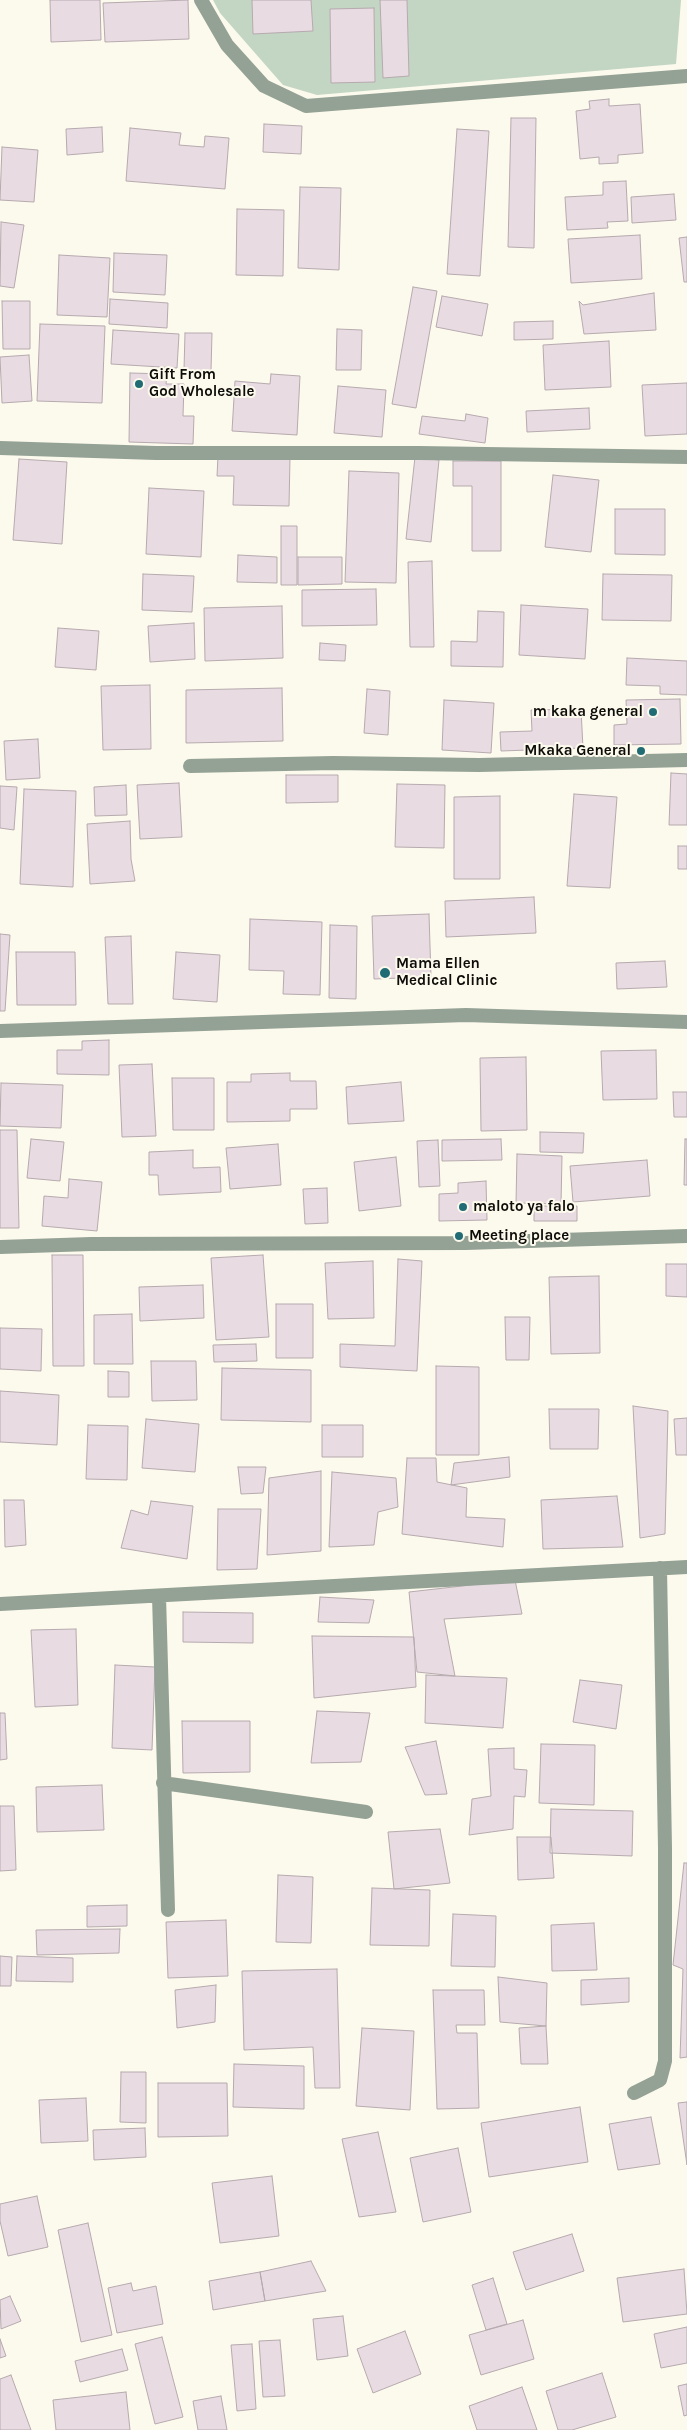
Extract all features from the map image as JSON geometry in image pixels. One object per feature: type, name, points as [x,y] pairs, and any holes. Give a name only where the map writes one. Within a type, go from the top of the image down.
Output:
[{"type":"street","points":[[201,0],[228,45],[264,86],[306,106],[687,76]]},
{"type":"street","points":[[0,448],[156,453],[419,452],[687,457]]},
{"type":"street","points":[[190,766],[333,763],[479,765],[687,760]]},
{"type":"street","points":[[0,1031],[466,1016],[687,1022]]},
{"type":"street","points":[[0,1247],[91,1244],[466,1243],[687,1236]]},
{"type":"street","points":[[0,1604],[687,1567]]},
{"type":"street","points":[[634,2093],[660,2080],[665,2060],[666,1848],[660,1568]]},
{"type":"street","points":[[158,1596],[168,1910]]},
{"type":"street","points":[[163,1783],[366,1812]]},
{"type":"green space","points":[[213,0],[681,0],[676,64],[317,95],[283,85],[220,13]]},
{"type":"building","points":[[50,0],[100,0],[101,40],[51,42]]},
{"type":"building","points":[[188,0],[189,39],[105,42],[103,3]]},
{"type":"building","points":[[252,0],[311,0],[313,31],[253,34]]},
{"type":"building","points":[[380,0],[407,0],[409,76],[383,78]]},
{"type":"building","points":[[374,8],[375,82],[331,83],[330,9]]},
{"type":"building","points":[[609,99],[609,106],[640,104],[643,153],[618,155],[618,163],[599,164],[599,157],[580,159],[576,111],[590,109],[589,101]]},
{"type":"building","points":[[511,118],[536,118],[534,248],[508,247]]},
{"type":"building","points":[[264,124],[302,126],[301,154],[263,152]]},
{"type":"building","points":[[102,127],[103,152],[67,155],[66,129]]},
{"type":"building","points":[[130,128],[181,133],[179,145],[204,147],[205,136],[229,138],[225,189],[126,181]]},
{"type":"building","points":[[457,129],[489,131],[480,276],[447,274]]},
{"type":"building","points":[[2,147],[38,150],[34,202],[0,200]]},
{"type":"building","points":[[626,181],[628,221],[607,222],[608,228],[567,230],[565,197],[603,195],[603,182]]},
{"type":"building","points":[[300,187],[341,188],[339,270],[298,268]]},
{"type":"building","points":[[674,194],[676,220],[632,223],[631,197]]},
{"type":"building","points":[[237,209],[284,210],[283,276],[236,275]]},
{"type":"building","points":[[1,222],[24,225],[14,288],[0,286]]},
{"type":"building","points":[[640,235],[642,279],[571,283],[568,239]]},
{"type":"building","points":[[687,237],[687,282],[684,282],[679,238]]},
{"type":"building","points":[[114,253],[167,255],[165,295],[113,292]]},
{"type":"building","points":[[59,255],[110,258],[107,317],[57,315]]},
{"type":"building","points":[[413,287],[437,291],[416,408],[392,404]]},
{"type":"building","points":[[654,293],[656,330],[584,334],[579,301],[583,305]]},
{"type":"building","points":[[442,296],[488,304],[482,336],[436,327]]},
{"type":"building","points":[[110,299],[168,303],[167,328],[109,324]]},
{"type":"building","points":[[2,301],[30,301],[30,349],[3,349]]},
{"type":"building","points":[[553,321],[553,339],[514,340],[514,322]]},
{"type":"building","points":[[40,324],[105,326],[102,403],[37,401]]},
{"type":"building","points":[[337,329],[362,330],[361,370],[336,370]]},
{"type":"building","points":[[113,330],[179,334],[177,368],[111,364]]},
{"type":"building","points":[[185,333],[212,333],[211,371],[184,370]]},
{"type":"building","points":[[609,341],[611,387],[545,390],[543,345]]},
{"type":"building","points":[[29,355],[32,401],[2,403],[0,357]]},
{"type":"building","points":[[130,373],[167,374],[166,384],[184,384],[183,416],[194,416],[193,444],[129,442]]},
{"type":"building","points":[[271,374],[300,376],[297,435],[232,431],[235,381],[270,384]]},
{"type":"building","points":[[687,383],[687,434],[645,436],[642,385]]},
{"type":"building","points":[[338,386],[386,390],[382,437],[334,433]]},
{"type":"building","points":[[589,408],[590,429],[527,432],[526,411]]},
{"type":"building","points":[[466,414],[488,418],[485,443],[419,434],[422,416],[465,421]]},
{"type":"building","points":[[218,456],[290,458],[289,506],[233,505],[234,476],[217,476]]},
{"type":"building","points":[[415,457],[439,460],[431,542],[406,539]]},
{"type":"building","points":[[19,459],[67,462],[62,544],[13,540]]},
{"type":"building","points":[[453,461],[501,461],[501,551],[472,551],[472,486],[453,486]]},
{"type":"building","points":[[349,471],[399,473],[396,583],[345,582]]},
{"type":"building","points":[[553,475],[599,480],[591,552],[545,547]]},
{"type":"building","points":[[149,488],[204,491],[201,557],[146,554]]},
{"type":"building","points":[[615,509],[665,509],[665,555],[615,554]]},
{"type":"building","points":[[281,526],[297,526],[297,585],[281,585]]},
{"type":"building","points":[[238,555],[277,557],[277,583],[237,582]]},
{"type":"building","points":[[298,557],[342,557],[342,584],[298,585]]},
{"type":"building","points":[[432,561],[434,647],[410,647],[408,562]]},
{"type":"building","points":[[143,574],[194,576],[192,612],[142,610]]},
{"type":"building","points":[[603,574],[672,575],[671,621],[602,620]]},
{"type":"building","points":[[376,589],[377,625],[302,626],[302,590]]},
{"type":"building","points":[[521,605],[588,609],[585,659],[519,655]]},
{"type":"building","points":[[282,606],[283,658],[205,661],[204,608]]},
{"type":"building","points":[[478,611],[504,612],[503,667],[451,666],[451,641],[477,642]]},
{"type":"building","points":[[194,623],[195,659],[150,662],[148,626]]},
{"type":"building","points":[[58,628],[99,631],[96,670],[55,667]]},
{"type":"building","points":[[320,643],[346,645],[345,661],[319,660]]},
{"type":"building","points":[[627,658],[687,661],[687,695],[660,694],[660,686],[626,685]]},
{"type":"building","points":[[150,685],[151,749],[103,750],[101,686]]},
{"type":"building","points":[[282,688],[283,741],[186,743],[186,690]]},
{"type":"building","points":[[367,689],[390,691],[388,735],[364,733]]},
{"type":"building","name":"m kaka general","points":[[680,699],[681,744],[614,745],[614,725],[627,724],[626,700]]},
{"type":"building","points":[[444,700],[494,703],[491,753],[442,750]]},
{"type":"building","points":[[581,709],[583,748],[501,751],[500,732],[532,731],[531,710]]},
{"type":"building","points":[[38,739],[40,778],[6,780],[4,741]]},
{"type":"building","points":[[671,773],[687,774],[687,825],[669,825]]},
{"type":"building","points":[[286,775],[338,775],[338,802],[286,803]]},
{"type":"building","points":[[179,783],[182,837],[140,839],[137,785]]},
{"type":"building","points":[[397,784],[445,785],[444,848],[395,847]]},
{"type":"building","points":[[126,785],[127,815],[95,816],[94,787]]},
{"type":"building","points":[[0,786],[17,787],[14,830],[0,828]]},
{"type":"building","points":[[24,789],[76,791],[73,887],[20,884]]},
{"type":"building","points":[[574,794],[617,797],[610,888],[567,886]]},
{"type":"building","points":[[500,796],[500,879],[454,879],[454,797]]},
{"type":"building","points":[[130,821],[131,859],[135,881],[90,884],[87,824]]},
{"type":"building","points":[[678,846],[687,846],[687,869],[678,869]]},
{"type":"building","points":[[534,897],[536,933],[446,937],[445,901]]},
{"type":"building","name":"Mama Ellen Medical Clinic","points":[[429,914],[431,977],[374,979],[372,916]]},
{"type":"building","points":[[250,919],[322,922],[320,995],[283,994],[284,971],[249,970]]},
{"type":"building","name":"Mama Ellen Medical Clinic","points":[[330,925],[357,926],[356,999],[329,998]]},
{"type":"building","points":[[0,934],[10,935],[5,1011],[0,1011]]},
{"type":"building","points":[[131,936],[133,1004],[108,1004],[105,937]]},
{"type":"building","points":[[16,952],[75,952],[76,1005],[17,1005]]},
{"type":"building","points":[[176,952],[220,955],[217,1002],[173,999]]},
{"type":"building","points":[[665,961],[667,987],[617,989],[616,963]]},
{"type":"building","points":[[109,1040],[109,1075],[57,1074],[57,1050],[82,1050],[82,1041]]},
{"type":"building","points":[[656,1050],[657,1099],[603,1100],[601,1051]]},
{"type":"building","points":[[526,1057],[527,1130],[481,1131],[480,1058]]},
{"type":"building","points":[[152,1064],[156,1136],[122,1137],[119,1065]]},
{"type":"building","points":[[290,1073],[290,1081],[316,1081],[317,1109],[290,1109],[290,1121],[227,1122],[227,1082],[251,1082],[251,1074]]},
{"type":"building","points":[[172,1078],[214,1078],[214,1130],[173,1130]]},
{"type":"building","points":[[401,1082],[404,1121],[348,1124],[346,1087]]},
{"type":"building","points":[[1,1083],[63,1085],[61,1128],[0,1126]]},
{"type":"building","points":[[673,1092],[687,1092],[687,1117],[674,1117]]},
{"type":"building","points":[[0,1130],[17,1130],[19,1228],[0,1228]]},
{"type":"building","points":[[540,1132],[584,1133],[583,1153],[540,1152]]},
{"type":"building","points":[[31,1139],[64,1142],[60,1181],[27,1178]]},
{"type":"building","points":[[501,1139],[502,1160],[442,1161],[442,1140]]},
{"type":"building","points":[[685,1139],[687,1139],[687,1185],[684,1185]]},
{"type":"building","points":[[438,1140],[440,1186],[419,1187],[417,1141]]},
{"type":"building","points":[[278,1144],[281,1185],[230,1189],[226,1148]]},
{"type":"building","points":[[193,1150],[193,1168],[220,1167],[221,1192],[159,1195],[158,1175],[149,1175],[149,1152]]},
{"type":"building","points":[[517,1154],[562,1156],[561,1204],[516,1203]]},
{"type":"building","points":[[396,1157],[401,1206],[359,1211],[354,1162]]},
{"type":"building","points":[[647,1160],[650,1196],[573,1202],[570,1166]]},
{"type":"building","points":[[69,1179],[102,1182],[97,1231],[42,1226],[44,1196],[68,1198]]},
{"type":"building","name":"maloto ya falo","points":[[486,1181],[487,1220],[439,1221],[439,1194],[458,1193],[458,1183]]},
{"type":"building","points":[[327,1188],[328,1223],[305,1224],[303,1189]]},
{"type":"building","points":[[534,1206],[577,1206],[577,1221],[534,1221]]},
{"type":"building","points":[[52,1255],[83,1255],[84,1366],[53,1366]]},
{"type":"building","points":[[263,1255],[269,1337],[216,1340],[211,1258]]},
{"type":"building","points":[[398,1259],[422,1261],[417,1371],[340,1367],[340,1344],[395,1346]]},
{"type":"building","points":[[373,1261],[374,1318],[328,1319],[325,1263]]},
{"type":"building","points":[[666,1264],[687,1264],[687,1297],[666,1296]]},
{"type":"building","points":[[599,1276],[600,1353],[551,1354],[549,1277]]},
{"type":"building","points":[[203,1285],[204,1318],[140,1321],[139,1287]]},
{"type":"building","points":[[276,1304],[313,1304],[313,1358],[276,1358]]},
{"type":"building","points":[[132,1314],[133,1364],[94,1364],[94,1315]]},
{"type":"building","points":[[505,1317],[530,1317],[529,1360],[506,1360]]},
{"type":"building","points":[[0,1328],[42,1329],[41,1371],[0,1369]]},
{"type":"building","points":[[256,1344],[257,1361],[214,1362],[213,1345]]},
{"type":"building","points":[[151,1361],[196,1361],[197,1400],[152,1401]]},
{"type":"building","points":[[436,1366],[479,1367],[479,1455],[436,1455]]},
{"type":"building","points":[[222,1368],[311,1370],[311,1422],[221,1420]]},
{"type":"building","points":[[108,1371],[129,1372],[129,1397],[108,1397]]},
{"type":"building","points":[[0,1391],[59,1395],[57,1445],[0,1442]]},
{"type":"building","points":[[633,1406],[668,1411],[665,1534],[640,1538]]},
{"type":"building","points":[[549,1409],[599,1409],[598,1449],[550,1449]]},
{"type":"building","points":[[687,1418],[687,1455],[676,1455],[674,1419]]},
{"type":"building","points":[[146,1419],[199,1424],[195,1472],[142,1468]]},
{"type":"building","points":[[88,1425],[128,1426],[127,1480],[86,1479]]},
{"type":"building","points":[[322,1425],[363,1425],[363,1457],[322,1457]]},
{"type":"building","points":[[509,1457],[510,1477],[451,1485],[454,1463]]},
{"type":"building","points":[[407,1458],[436,1458],[437,1482],[467,1488],[466,1517],[505,1519],[503,1547],[402,1534]]},
{"type":"building","points":[[238,1467],[266,1467],[263,1493],[241,1494]]},
{"type":"building","points":[[321,1471],[321,1551],[267,1555],[269,1478]]},
{"type":"building","points":[[332,1472],[396,1478],[398,1507],[378,1512],[374,1545],[329,1547]]},
{"type":"building","points":[[617,1496],[623,1547],[543,1549],[541,1500]]},
{"type":"building","points":[[4,1500],[24,1500],[26,1545],[5,1547]]},
{"type":"building","points":[[151,1501],[193,1506],[187,1559],[121,1548],[131,1510],[148,1515]]},
{"type":"building","points":[[218,1509],[261,1509],[257,1569],[217,1570]]},
{"type":"building","points":[[515,1580],[522,1614],[444,1619],[455,1676],[417,1672],[409,1592]]},
{"type":"building","points":[[320,1597],[374,1600],[369,1623],[318,1622]]},
{"type":"building","points":[[183,1612],[253,1613],[253,1643],[183,1642]]},
{"type":"building","points":[[76,1629],[78,1705],[35,1707],[31,1630]]},
{"type":"building","points":[[312,1636],[414,1637],[416,1687],[314,1698]]},
{"type":"building","points":[[115,1665],[155,1667],[152,1750],[112,1748]]},
{"type":"building","points":[[426,1675],[507,1678],[503,1728],[425,1723]]},
{"type":"building","points":[[580,1680],[622,1685],[616,1729],[573,1722]]},
{"type":"building","points":[[317,1711],[370,1713],[361,1762],[311,1763]]},
{"type":"building","points":[[0,1713],[5,1713],[7,1759],[0,1760]]},
{"type":"building","points":[[182,1721],[250,1721],[250,1772],[183,1773]]},
{"type":"building","points":[[436,1741],[447,1794],[425,1795],[405,1747]]},
{"type":"building","points":[[541,1744],[595,1745],[594,1805],[539,1803]]},
{"type":"building","points":[[514,1748],[514,1769],[527,1770],[525,1797],[514,1796],[513,1829],[469,1835],[472,1799],[491,1796],[488,1749]]},
{"type":"building","points":[[102,1785],[104,1830],[37,1832],[36,1787]]},
{"type":"building","points":[[0,1806],[14,1806],[16,1870],[0,1871]]},
{"type":"building","points":[[551,1809],[633,1811],[632,1856],[550,1853]]},
{"type":"building","points":[[440,1829],[450,1883],[394,1889],[388,1832]]},
{"type":"building","points":[[517,1837],[551,1837],[554,1878],[518,1880]]},
{"type":"building","points":[[684,1863],[687,1863],[687,2057],[680,2058],[683,1969],[673,1965]]},
{"type":"building","points":[[278,1875],[313,1877],[311,1943],[276,1942]]},
{"type":"building","points":[[372,1888],[430,1890],[429,1946],[370,1945]]},
{"type":"building","points":[[127,1905],[127,1926],[87,1927],[87,1906]]},
{"type":"building","points":[[453,1914],[496,1916],[495,1967],[451,1966]]},
{"type":"building","points":[[226,1920],[228,1976],[168,1978],[166,1922]]},
{"type":"building","points":[[594,1923],[597,1970],[552,1971],[551,1925]]},
{"type":"building","points":[[120,1929],[119,1953],[37,1955],[36,1930]]},
{"type":"building","points":[[0,1956],[12,1957],[11,1986],[0,1986]]},
{"type":"building","points":[[17,1956],[73,1958],[73,1982],[16,1981]]},
{"type":"building","points":[[337,1969],[340,2088],[315,2088],[313,2047],[244,2050],[242,1971]]},
{"type":"building","points":[[498,1977],[547,1983],[546,2026],[500,2022]]},
{"type":"building","points":[[629,1978],[629,2002],[581,2005],[581,1980]]},
{"type":"building","points":[[216,1985],[215,2022],[177,2028],[175,1990]]},
{"type":"building","points":[[433,1990],[484,1990],[485,2025],[456,2025],[457,2033],[477,2033],[479,2108],[437,2109]]},
{"type":"building","points":[[546,2026],[548,2064],[521,2064],[519,2028]]},
{"type":"building","points":[[362,2028],[414,2031],[410,2110],[356,2106]]},
{"type":"building","points":[[234,2064],[304,2066],[304,2109],[233,2107]]},
{"type":"building","points":[[121,2072],[146,2072],[146,2123],[120,2122]]},
{"type":"building","points":[[158,2083],[227,2083],[228,2136],[158,2137]]},
{"type":"building","points":[[86,2098],[88,2141],[41,2143],[39,2100]]},
{"type":"building","points":[[687,2102],[687,2165],[678,2103]]},
{"type":"building","points":[[580,2107],[588,2162],[489,2177],[481,2123]]},
{"type":"building","points":[[651,2117],[660,2164],[618,2170],[609,2124]]},
{"type":"building","points":[[145,2128],[146,2157],[94,2160],[93,2130]]},
{"type":"building","points":[[378,2132],[396,2212],[359,2217],[342,2139]]},
{"type":"building","points":[[458,2148],[471,2212],[423,2222],[410,2158]]},
{"type":"building","points":[[272,2176],[279,2236],[220,2243],[212,2183]]},
{"type":"building","points":[[37,2196],[48,2247],[8,2256],[0,2221],[0,2204]]},
{"type":"building","points":[[88,2223],[112,2335],[81,2342],[58,2230]]},
{"type":"building","points":[[572,2234],[584,2271],[526,2290],[513,2252]]},
{"type":"building","points":[[311,2261],[326,2291],[265,2301],[260,2272]]},
{"type":"building","points":[[684,2269],[687,2314],[623,2322],[617,2278]]},
{"type":"building","points":[[260,2272],[265,2301],[213,2310],[209,2281]]},
{"type":"building","points":[[493,2278],[507,2324],[486,2330],[472,2285]]},
{"type":"building","points":[[131,2283],[133,2291],[156,2286],[163,2324],[117,2333],[108,2288]]},
{"type":"building","points":[[10,2296],[21,2321],[1,2329],[0,2300]]},
{"type":"building","points":[[343,2316],[348,2356],[317,2360],[313,2319]]},
{"type":"building","points":[[523,2320],[534,2359],[481,2375],[469,2335]]},
{"type":"building","points":[[687,2327],[687,2363],[661,2368],[654,2334]]},
{"type":"building","points":[[405,2331],[421,2374],[373,2393],[357,2349]]},
{"type":"building","points":[[162,2337],[183,2417],[155,2424],[135,2344]]},
{"type":"building","points":[[0,2339],[6,2356],[0,2358]]},
{"type":"building","points":[[280,2340],[285,2396],[263,2397],[259,2341]]},
{"type":"building","points":[[252,2344],[256,2409],[237,2411],[231,2345]]},
{"type":"building","points":[[122,2349],[128,2370],[80,2382],[75,2361]]},
{"type":"building","points":[[602,2373],[616,2417],[572,2430],[558,2430],[546,2391]]},
{"type":"building","points":[[11,2375],[31,2430],[0,2430],[0,2379]]},
{"type":"building","points":[[687,2384],[687,2415],[684,2416],[678,2386]]},
{"type":"building","points":[[522,2387],[537,2430],[477,2430],[469,2406]]},
{"type":"building","points":[[126,2392],[130,2430],[56,2430],[53,2400]]},
{"type":"building","points":[[221,2396],[227,2430],[198,2430],[193,2401]]},
{"type":"place","name":"Gift From God Wholesale","points":[[139,384]]},
{"type":"place","name":"m kaka general","points":[[653,712]]},
{"type":"place","name":"Mkaka General","points":[[641,751]]},
{"type":"place","name":"Mama Ellen Medical Clinic","points":[[385,973]]},
{"type":"place","name":"maloto ya falo","points":[[463,1207]]},
{"type":"place","name":"Meeting place","points":[[459,1236]]}]
